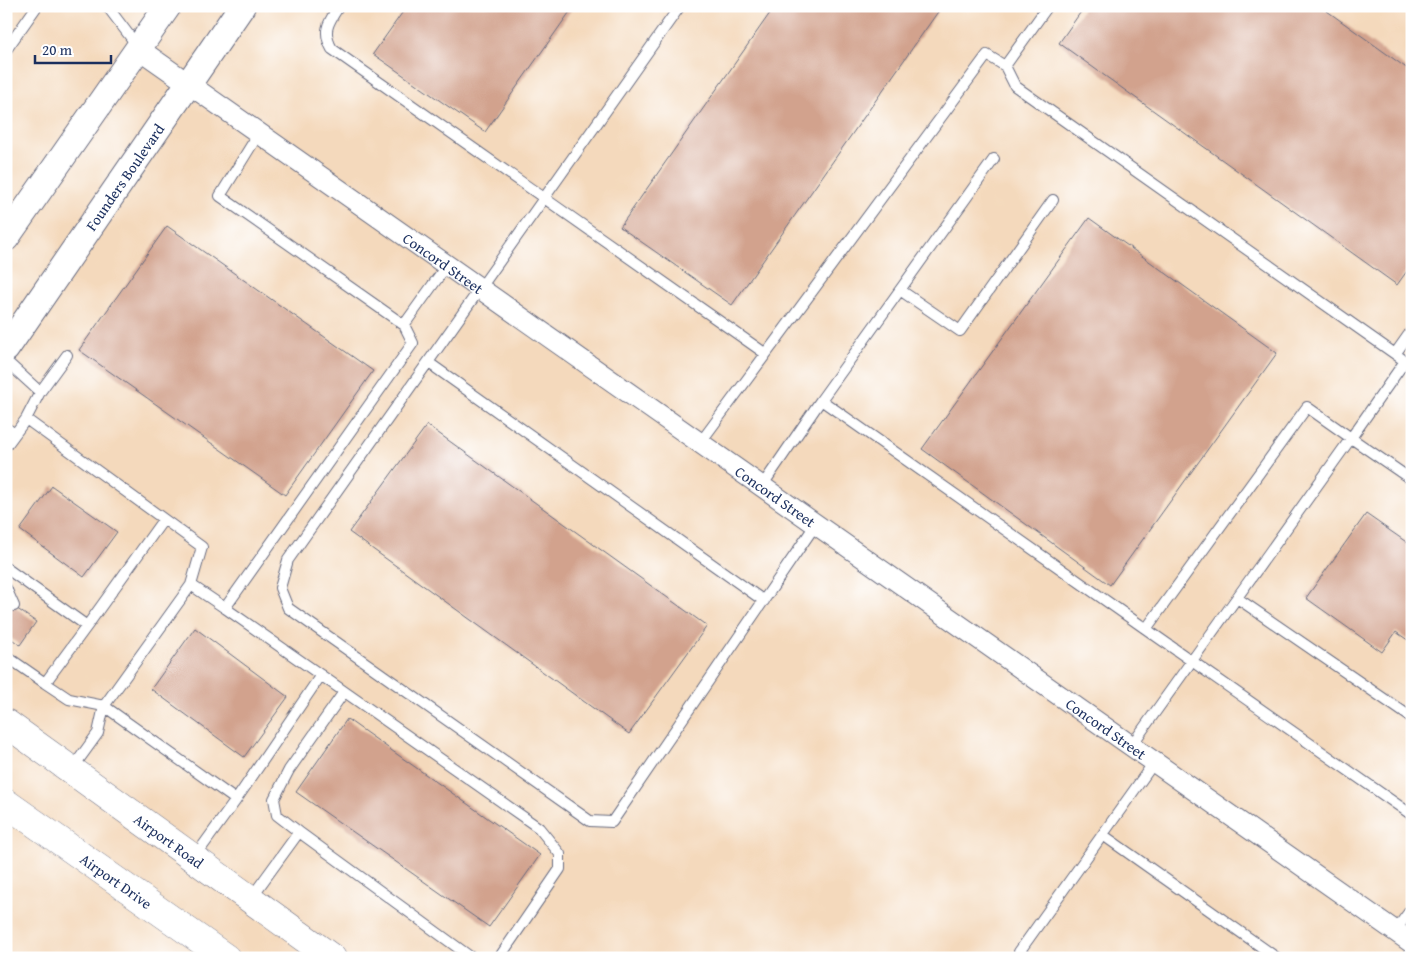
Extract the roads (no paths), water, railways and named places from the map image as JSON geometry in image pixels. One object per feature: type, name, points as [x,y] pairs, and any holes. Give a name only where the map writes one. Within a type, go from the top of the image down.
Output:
[{"type":"main road","name":"Airport Road","points":[[6,723],[332,958]]},
{"type":"main road","name":"Airport Drive","points":[[6,803],[226,958]]},
{"type":"street","points":[[6,238],[168,6]]},
{"type":"street","name":"Founders Boulevard","points":[[6,349],[242,6]]},
{"type":"street","name":"Concord Street","points":[[139,48],[1412,943]]},
{"type":"lane","points":[[6,50],[37,6]]},
{"type":"lane","points":[[107,6],[139,48]]},
{"type":"lane","points":[[339,6],[328,23],[326,38],[332,50],[546,198],[766,354]]},
{"type":"lane","points":[[680,6],[482,289],[288,560],[280,588],[288,608],[590,821],[612,822],[816,524]]},
{"type":"lane","points":[[1005,66],[1048,6]]},
{"type":"lane","points":[[700,443],[987,55],[1005,66],[1015,86],[1405,361],[1131,746]]},
{"type":"lane","points":[[225,608],[413,343],[404,326],[220,196],[259,133]]},
{"type":"lane","points":[[762,486],[821,400],[994,159]]},
{"type":"lane","points":[[900,290],[960,331],[1053,200]]},
{"type":"lane","points":[[404,326],[447,265]]},
{"type":"lane","points":[[1395,354],[1412,330]]},
{"type":"lane","points":[[6,446],[10,431],[26,419],[40,392],[67,355]]},
{"type":"lane","points":[[6,361],[40,392]]},
{"type":"lane","points":[[429,363],[764,601]]},
{"type":"lane","points":[[821,400],[1191,662],[1412,815]]},
{"type":"lane","points":[[1146,629],[1307,407],[1412,480]]},
{"type":"lane","points":[[26,419],[202,547],[191,585],[104,706],[98,734],[71,769]]},
{"type":"lane","points":[[45,683],[164,520]]},
{"type":"lane","points":[[14,606],[6,587],[10,571],[87,626]]},
{"type":"lane","points":[[191,585],[539,828],[560,854],[560,869],[499,958]]},
{"type":"lane","points":[[1237,598],[1412,718]]},
{"type":"lane","points":[[7,659],[69,699],[104,706],[236,800]]},
{"type":"lane","points":[[194,858],[321,675]]},
{"type":"lane","points":[[344,692],[289,770],[274,800],[278,814],[298,832],[472,958]]},
{"type":"lane","points":[[1028,958],[1019,952],[1155,762]]},
{"type":"lane","points":[[250,899],[298,832]]},
{"type":"lane","points":[[1103,835],[1277,958]]},
{"type":"lane","points":[[1395,931],[1412,908]]}]
